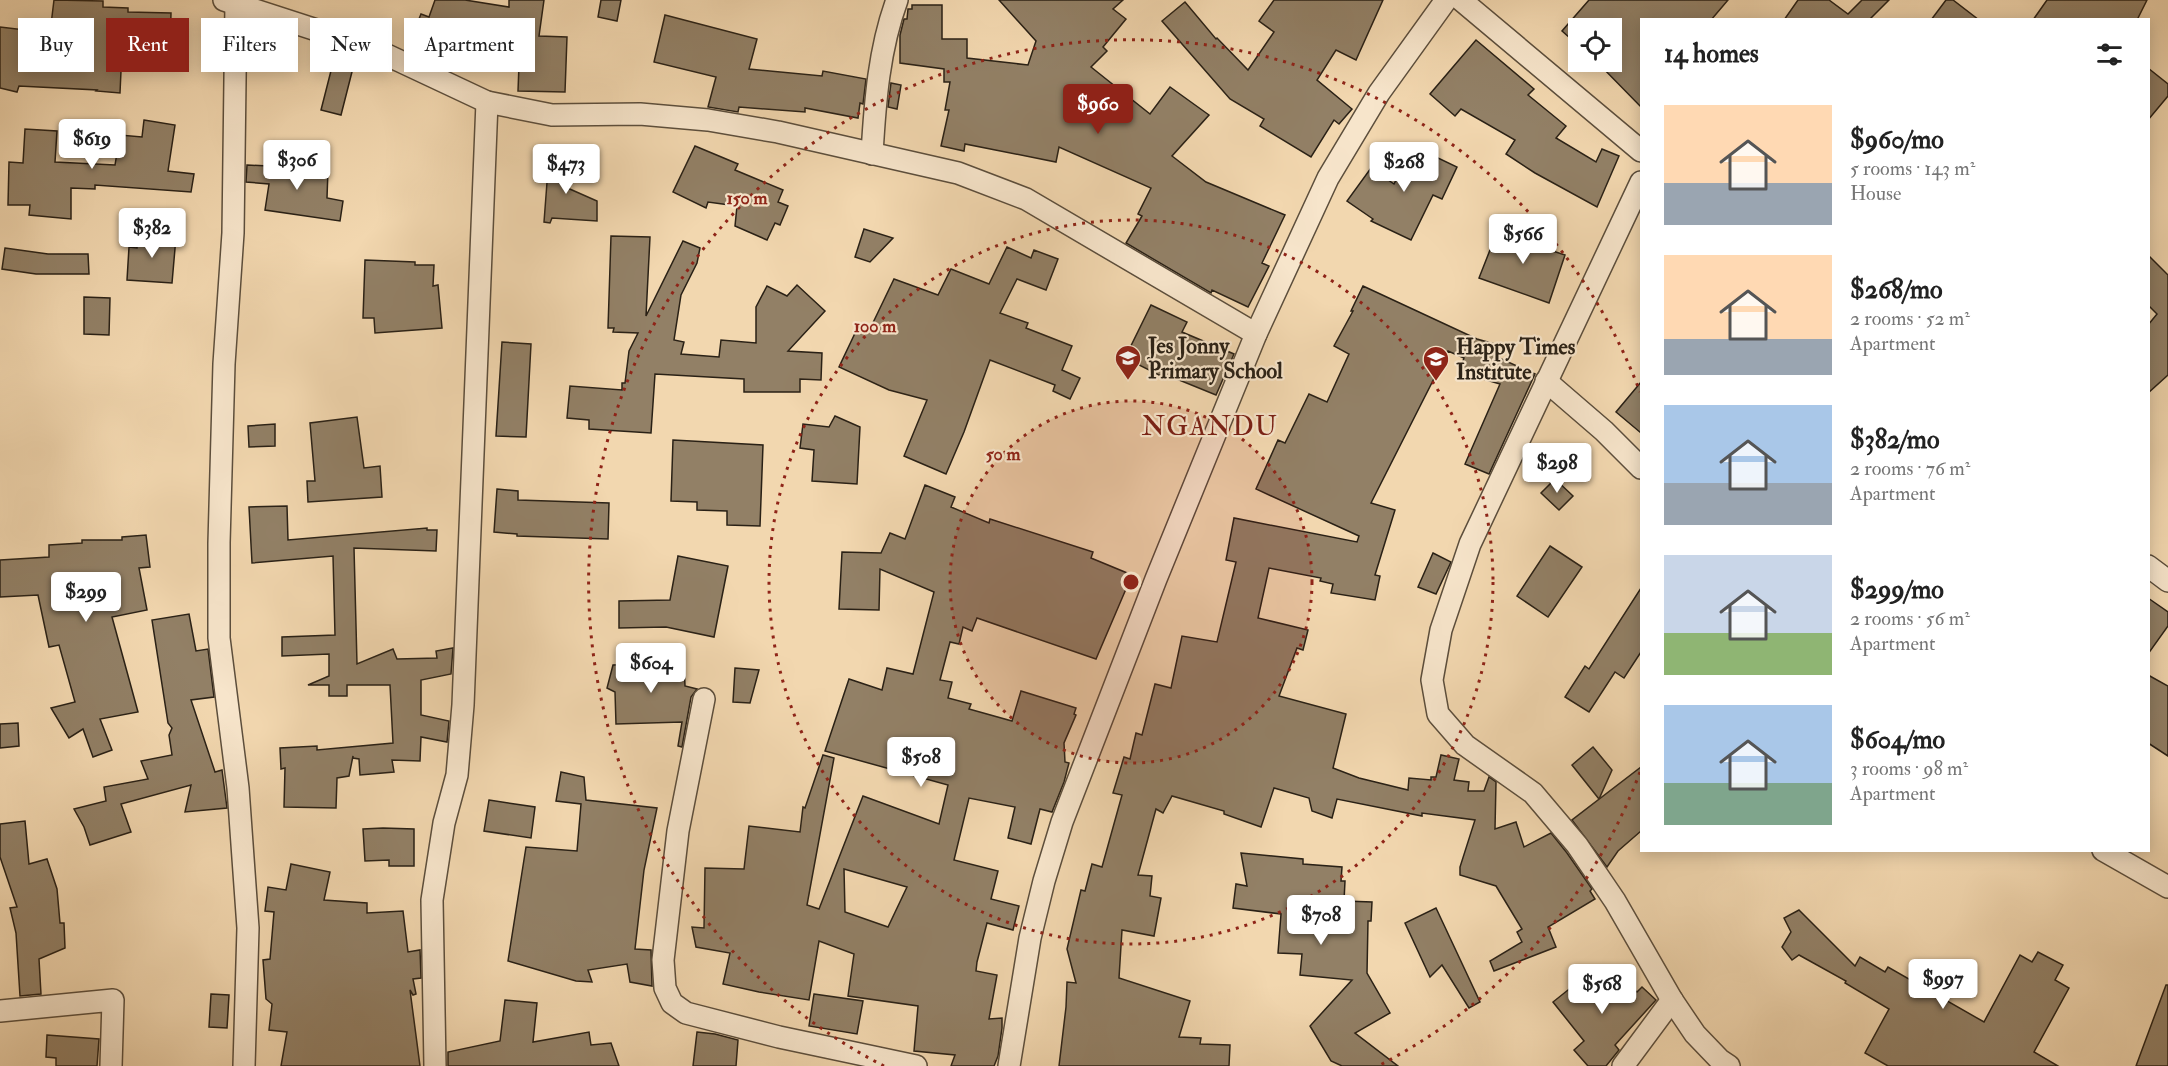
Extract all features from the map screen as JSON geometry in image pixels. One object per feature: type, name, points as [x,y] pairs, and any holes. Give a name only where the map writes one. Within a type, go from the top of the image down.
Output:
[{"type":"street","points":[[872,154],[880,73],[888,26],[897,0]]},
{"type":"street","points":[[1009,1066],[1030,938],[1062,822],[1156,579],[1256,334],[1328,178],[1379,93],[1446,0]]},
{"type":"street","points":[[1461,0],[1640,149]]},
{"type":"street","points":[[244,1066],[248,928],[238,788],[219,638],[224,364],[233,233],[230,1],[372,48],[487,102],[552,115],[640,114],[708,120],[778,132],[958,173],[1026,198],[1256,334]]},
{"type":"street","points":[[435,1066],[432,900],[444,823],[456,775],[463,705],[487,102]]},
{"type":"street","points":[[1640,184],[1470,544],[1441,630],[1432,680],[1438,714],[1465,745],[1533,793],[1577,845],[1620,910],[1671,1000],[1695,1034],[1729,1066]]},
{"type":"street","points":[[1546,381],[1604,431],[1640,467]]},
{"type":"street","points":[[2150,568],[2168,581]]},
{"type":"street","points":[[704,699],[678,831],[663,960],[665,988],[672,1003],[686,1013],[779,1037],[916,1066]]},
{"type":"street","points":[[2107,852],[2168,887]]},
{"type":"street","points":[[0,1011],[113,1000],[111,1066]]},
{"type":"street","points":[[1623,1066],[1671,1000]]},
{"type":"building","points":[[54,0],[103,1],[103,7],[128,8],[128,12],[171,13],[171,18],[106,18],[106,72],[121,72],[120,93],[19,86],[17,92],[0,88],[0,27],[18,29],[18,72],[94,72],[94,18],[52,18]]},
{"type":"building","points":[[435,0],[465,0],[509,7],[509,0],[544,0],[539,36],[567,37],[565,92],[518,91],[519,72],[535,72],[535,18],[419,18],[421,14],[429,17]]},
{"type":"building","points":[[601,0],[621,0],[617,21],[598,17]]},
{"type":"building","points":[[999,0],[1123,0],[1113,9],[1126,19],[1103,47],[1107,51],[1091,67],[1150,114],[1170,87],[1209,115],[1172,156],[1206,182],[1285,215],[1262,263],[1269,266],[1248,307],[1212,290],[1211,293],[1126,243],[1142,216],[1138,214],[1151,188],[1059,147],[1056,162],[965,144],[964,151],[941,146],[949,110],[945,110],[950,82],[944,82],[944,69],[900,63],[900,35],[904,19],[907,19],[908,9],[912,9],[912,5],[942,5],[942,39],[967,39],[967,58],[1028,65],[1036,41]]},
{"type":"building","points":[[1274,0],[1383,0],[1356,60],[1336,50],[1317,80],[1352,109],[1339,124],[1334,120],[1311,157],[1260,126],[1264,119],[1230,99],[1162,21],[1185,2],[1216,39],[1248,70],[1274,32],[1259,21]]},
{"type":"building","points":[[1589,0],[1728,0],[1713,18],[1640,18],[1640,106],[1607,72],[1622,72],[1622,18],[1573,18]]},
{"type":"building","points":[[1798,0],[1829,0],[1848,14],[1862,0],[1889,0],[1871,18],[1785,18]]},
{"type":"building","points":[[1946,0],[1953,0],[1976,18],[1932,18]]},
{"type":"building","points":[[2047,0],[2147,0],[2138,18],[2034,18]]},
{"type":"building","points":[[665,15],[757,39],[749,69],[822,76],[823,71],[866,79],[863,104],[860,103],[858,118],[805,108],[805,112],[739,107],[738,112],[708,107],[716,77],[654,62]]},
{"type":"building","points":[[1568,24],[1568,36],[1562,31]]},
{"type":"building","points":[[1476,40],[1534,89],[1528,95],[1566,126],[1556,138],[1596,162],[1602,149],[1619,156],[1597,207],[1535,173],[1506,154],[1515,140],[1461,109],[1455,116],[1430,94]]},
{"type":"building","points":[[2150,70],[2168,84],[2168,96],[2150,118]]},
{"type":"building","points":[[331,72],[352,72],[341,115],[321,110]]},
{"type":"building","points":[[891,83],[901,85],[897,109],[888,107]]},
{"type":"building","points":[[144,120],[175,125],[168,171],[194,174],[191,192],[95,185],[95,189],[71,188],[71,219],[29,215],[30,205],[8,205],[9,162],[23,163],[25,129],[57,131],[55,162],[115,165],[120,135],[142,137]]},
{"type":"building","points":[[695,146],[738,164],[735,170],[783,190],[778,202],[788,206],[780,225],[775,223],[767,240],[735,226],[737,206],[708,202],[706,208],[673,192]]},
{"type":"building","points":[[1413,146],[1457,167],[1442,199],[1433,195],[1411,240],[1371,221],[1373,219],[1347,201],[1371,168],[1394,184]]},
{"type":"building","points":[[549,156],[573,158],[563,186],[597,201],[597,221],[552,218],[550,223],[544,222]]},
{"type":"building","points":[[247,165],[328,169],[327,198],[343,201],[340,221],[265,210],[269,184],[246,182]]},
{"type":"building","points":[[1507,220],[1530,228],[1525,242],[1565,255],[1549,303],[1479,278],[1490,250],[1495,252]]},
{"type":"building","points":[[864,229],[893,238],[870,262],[855,257]]},
{"type":"building","points":[[138,235],[176,237],[172,283],[127,280],[129,247],[137,248]]},
{"type":"building","points":[[611,236],[650,237],[646,316],[683,241],[700,248],[697,263],[681,295],[674,340],[684,342],[681,354],[719,357],[721,340],[756,343],[756,307],[767,286],[787,296],[797,285],[825,311],[788,351],[822,353],[821,380],[800,379],[800,392],[744,392],[744,379],[655,374],[651,433],[589,429],[589,420],[567,418],[570,386],[622,390],[629,351],[638,333],[613,332],[614,328],[608,328]]},
{"type":"building","points":[[1007,247],[1031,258],[1034,250],[1058,259],[1046,290],[1017,279],[1000,313],[1028,323],[1026,328],[1072,346],[1062,370],[1080,378],[1070,399],[1053,391],[1055,385],[990,360],[946,474],[904,456],[927,400],[889,390],[839,367],[857,329],[869,331],[894,279],[938,295],[951,269],[989,284]]},
{"type":"building","points":[[5,248],[48,254],[88,254],[89,274],[36,274],[2,269]]},
{"type":"building","points":[[2150,257],[2168,275],[2168,375],[2150,391],[2150,323],[2157,314],[2150,307]]},
{"type":"building","points":[[365,260],[434,265],[433,286],[438,285],[442,328],[375,333],[374,318],[363,318]]},
{"type":"building","points":[[1363,286],[1477,339],[1502,346],[1499,358],[1535,374],[1489,474],[1465,464],[1500,384],[1459,372],[1464,358],[1448,351],[1371,503],[1395,510],[1375,575],[1380,576],[1375,600],[1331,593],[1333,584],[1320,581],[1321,578],[1269,568],[1258,618],[1308,630],[1303,650],[1297,648],[1279,696],[1346,714],[1333,768],[1359,778],[1408,790],[1409,778],[1431,780],[1431,777],[1436,777],[1441,755],[1459,759],[1454,780],[1469,782],[1468,791],[1484,791],[1489,777],[1496,782],[1495,829],[1516,822],[1524,847],[1551,833],[1592,889],[1590,891],[1595,899],[1548,927],[1556,947],[1494,971],[1490,961],[1522,942],[1517,932],[1522,929],[1496,886],[1460,875],[1460,867],[1475,820],[1422,813],[1422,816],[1337,799],[1332,818],[1312,811],[1309,798],[1274,788],[1261,827],[1224,814],[1224,811],[1172,796],[1163,813],[1156,809],[1138,875],[1152,876],[1150,896],[1161,898],[1154,936],[1122,930],[1119,978],[1190,1001],[1179,1037],[1201,1038],[1200,1044],[1230,1045],[1229,1066],[1059,1066],[1067,982],[1076,983],[1067,949],[1081,890],[1085,891],[1092,864],[1102,867],[1122,795],[1113,793],[1124,757],[1130,759],[1136,733],[1142,735],[1155,684],[1171,688],[1182,636],[1217,642],[1236,562],[1226,560],[1234,518],[1357,542],[1359,536],[1256,489],[1278,440],[1285,443],[1309,394],[1327,402],[1349,354],[1334,346],[1353,311],[1351,311]]},
{"type":"building","points":[[84,297],[110,298],[109,335],[84,334]]},
{"type":"building","points":[[1151,305],[1187,322],[1182,332],[1234,354],[1216,395],[1162,373],[1161,376],[1125,358]]},
{"type":"building","points":[[502,342],[531,344],[526,437],[496,436]]},
{"type":"building","points":[[1640,383],[1640,432],[1616,412]]},
{"type":"building","points":[[835,416],[860,427],[857,484],[812,481],[814,450],[800,448],[803,424],[829,427]]},
{"type":"building","points":[[357,417],[364,468],[380,466],[382,497],[308,502],[307,481],[315,481],[310,423]]},
{"type":"building","points":[[275,424],[275,446],[249,447],[248,426]]},
{"type":"building","points":[[673,440],[763,445],[760,526],[727,525],[727,511],[697,510],[697,502],[671,501]]},
{"type":"building","points":[[1555,479],[1573,496],[1559,510],[1541,493]]},
{"type":"building","points":[[925,485],[955,497],[951,507],[989,523],[990,519],[1093,552],[1091,558],[1132,575],[1096,659],[977,618],[972,631],[963,627],[959,644],[950,642],[940,680],[952,682],[948,698],[971,704],[969,709],[1012,721],[1021,691],[1076,708],[1074,714],[1076,715],[1064,743],[1065,762],[1069,763],[1064,782],[1052,812],[1040,809],[1031,844],[1008,838],[1015,807],[969,798],[954,860],[998,871],[991,899],[1019,906],[1013,930],[987,923],[977,962],[976,971],[997,975],[989,1019],[1002,1018],[1002,1028],[998,1056],[994,1066],[951,1066],[955,1055],[914,1051],[918,1006],[848,996],[854,954],[819,941],[809,1000],[759,992],[723,984],[730,953],[696,947],[692,927],[704,928],[705,868],[744,869],[749,826],[800,832],[803,807],[805,808],[823,755],[834,758],[807,905],[819,909],[863,796],[939,824],[948,785],[825,751],[849,679],[882,690],[887,668],[913,674],[934,592],[880,569],[879,610],[839,609],[842,552],[881,553],[890,533],[905,539]],"holes":[[[844,869],[907,887],[888,927],[845,912]]]},
{"type":"building","points":[[497,489],[518,491],[518,500],[609,503],[608,539],[517,536],[517,534],[494,532]]},
{"type":"building","points":[[287,506],[288,540],[427,528],[427,530],[437,530],[436,551],[354,548],[357,664],[393,649],[397,659],[437,658],[436,651],[453,648],[451,674],[421,680],[421,715],[449,721],[447,742],[421,737],[420,761],[392,760],[394,772],[360,775],[359,759],[353,756],[349,776],[337,778],[336,808],[284,807],[285,768],[281,769],[280,748],[317,746],[317,750],[393,743],[390,685],[347,685],[347,696],[329,696],[329,685],[308,685],[329,676],[329,654],[282,656],[282,637],[335,635],[333,556],[252,563],[249,507]]},
{"type":"building","points":[[146,535],[150,567],[139,568],[147,610],[112,617],[138,712],[100,719],[112,750],[93,757],[83,729],[69,738],[51,708],[75,702],[59,645],[49,647],[38,595],[0,597],[0,560],[49,557],[49,545],[82,543],[82,540],[122,540],[122,537]]},
{"type":"building","points":[[1550,546],[1582,567],[1548,617],[1517,596]]},
{"type":"building","points":[[1433,553],[1451,562],[1436,594],[1418,587]]},
{"type":"building","points":[[678,556],[728,566],[714,637],[666,627],[619,628],[619,601],[670,600]]},
{"type":"building","points":[[1640,590],[1640,654],[1624,678],[1615,672],[1589,712],[1565,697],[1585,666],[1589,669]]},
{"type":"building","points":[[2150,599],[2168,612],[2168,626],[2150,651]]},
{"type":"building","points":[[189,614],[196,651],[208,649],[214,697],[191,700],[215,772],[222,770],[227,808],[185,812],[191,785],[121,804],[131,832],[90,845],[84,827],[74,809],[106,801],[104,787],[148,779],[141,761],[172,755],[169,735],[172,728],[168,723],[152,620]]},
{"type":"building","points":[[684,663],[685,686],[697,689],[691,697],[682,747],[678,746],[682,722],[616,724],[615,692],[607,688],[613,665]]},
{"type":"building","points":[[735,668],[759,670],[750,703],[733,702]]},
{"type":"building","points":[[2150,676],[2168,686],[2168,756],[2150,744]]},
{"type":"building","points":[[18,723],[19,746],[0,748],[0,724]]},
{"type":"building","points":[[1593,747],[1612,770],[1599,799],[1572,765]]},
{"type":"building","points":[[1640,768],[1640,832],[1618,851],[1607,867],[1572,820]]},
{"type":"building","points":[[561,772],[584,777],[586,800],[657,808],[644,870],[635,949],[651,950],[652,986],[630,982],[627,964],[588,970],[592,982],[576,981],[508,961],[526,847],[577,851],[581,804],[556,801]]},
{"type":"building","points":[[489,800],[535,807],[531,838],[484,831]]},
{"type":"building","points":[[25,821],[29,864],[47,859],[57,889],[60,923],[64,923],[65,948],[39,959],[41,994],[20,996],[16,933],[10,908],[17,907],[0,857],[0,824]]},
{"type":"building","points":[[363,829],[414,829],[414,866],[389,866],[389,860],[365,861]]},
{"type":"building","points":[[1241,853],[1303,859],[1303,864],[1342,867],[1341,881],[1345,881],[1344,901],[1372,902],[1371,921],[1368,921],[1367,973],[1390,1013],[1355,1033],[1398,1066],[1342,1066],[1331,1061],[1310,1026],[1352,980],[1300,975],[1302,954],[1278,953],[1281,914],[1233,908],[1236,884],[1247,886]]},
{"type":"building","points":[[291,864],[330,872],[324,900],[367,903],[367,913],[403,911],[408,952],[420,950],[421,978],[413,979],[416,994],[413,995],[410,990],[420,1066],[281,1066],[287,1032],[269,1030],[272,1004],[266,999],[263,960],[270,959],[274,912],[265,911],[268,887],[286,890]]},
{"type":"building","points":[[1436,908],[1480,1002],[1469,1008],[1442,965],[1430,977],[1405,923]]},
{"type":"building","points":[[1799,910],[1855,966],[1860,957],[1885,972],[1888,967],[1984,1022],[2020,955],[2032,962],[2038,952],[2063,965],[2055,980],[2069,988],[2034,1052],[2058,1066],[1888,1066],[1865,1053],[1889,1009],[1845,983],[1846,981],[1799,955],[1792,960],[1782,947],[1791,932],[1784,918]]},
{"type":"building","points":[[1593,970],[1605,985],[1616,974],[1637,992],[1642,987],[1656,1000],[1615,1045],[1619,1050],[1606,1066],[1588,1066],[1574,1050],[1584,1041],[1553,1002]]},
{"type":"building","points":[[2166,985],[2168,985],[2168,1066],[2136,1066]]},
{"type":"building","points":[[211,994],[229,995],[227,1028],[209,1027]]},
{"type":"building","points":[[814,994],[863,1001],[857,1034],[809,1026]]},
{"type":"building","points":[[505,1000],[537,1003],[533,1042],[589,1032],[591,1045],[611,1043],[619,1066],[448,1066],[448,1052],[500,1041]]},
{"type":"building","points":[[697,1032],[738,1040],[736,1066],[693,1066]]},
{"type":"building","points":[[47,1035],[99,1039],[97,1066],[56,1066],[56,1058],[46,1057]]},
{"type":"place","name":"Jes Jonny Primary School","points":[[1128,381]]},
{"type":"place","name":"Happy Times Institute","points":[[1436,382]]},
{"type":"district","name":"NGANDU","points":[[1210,426]]}]
